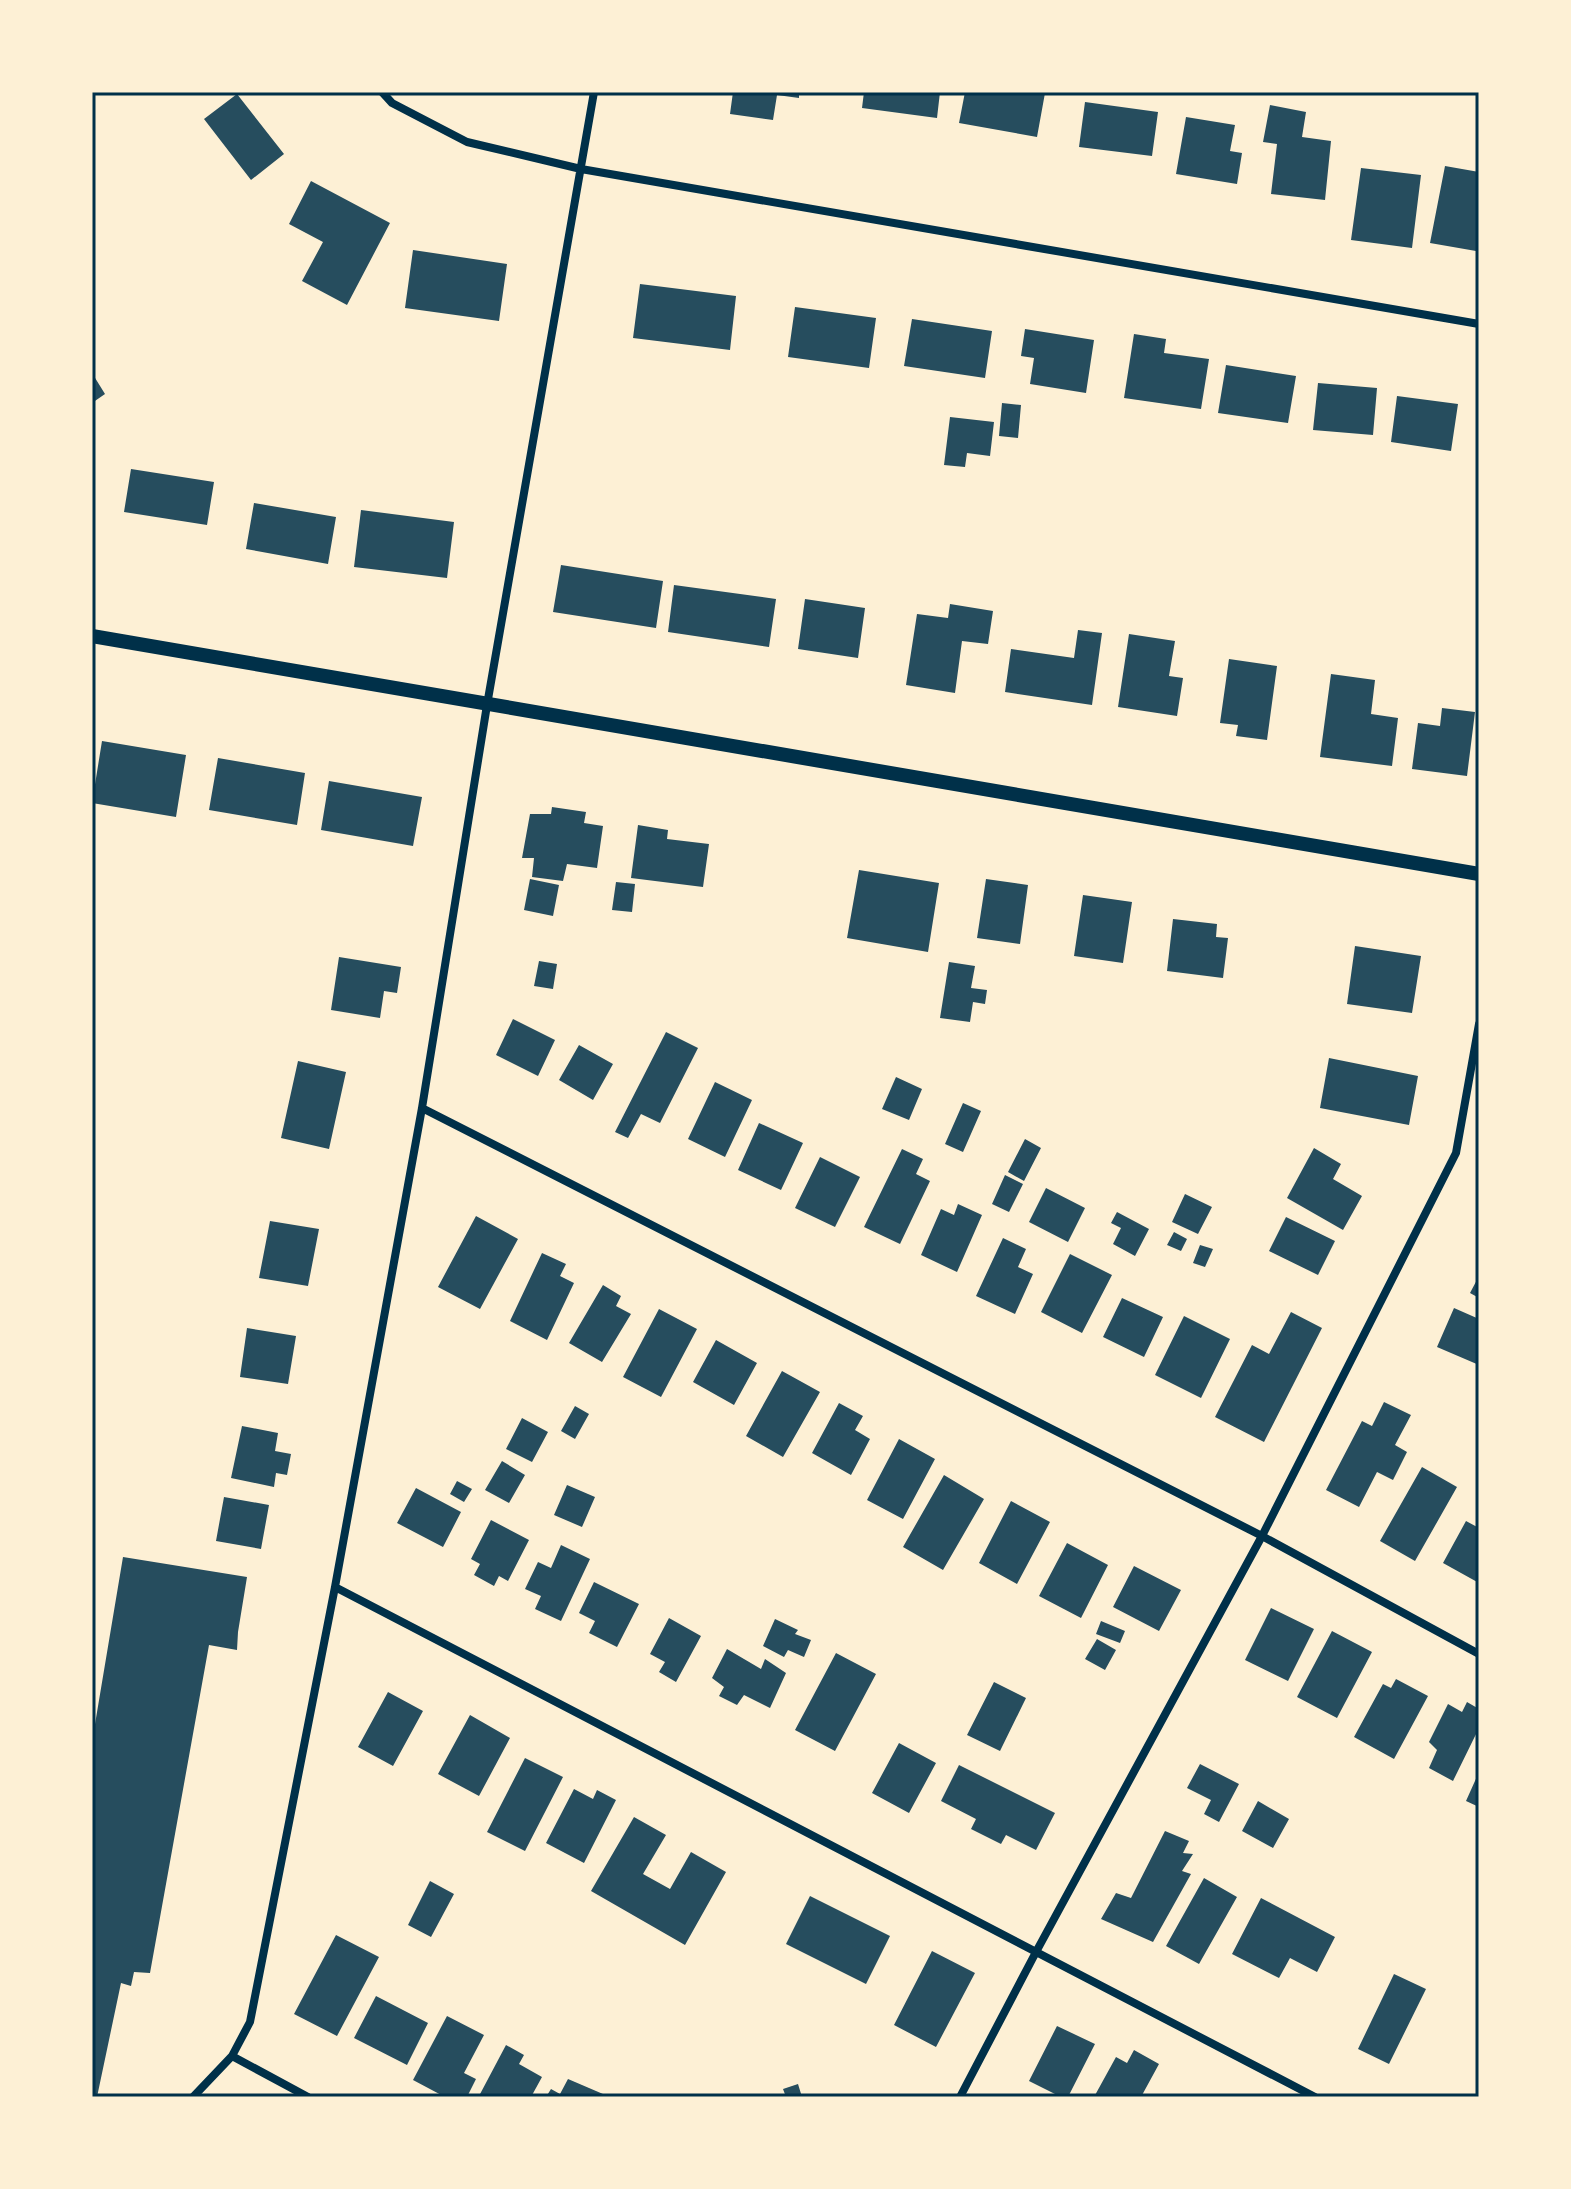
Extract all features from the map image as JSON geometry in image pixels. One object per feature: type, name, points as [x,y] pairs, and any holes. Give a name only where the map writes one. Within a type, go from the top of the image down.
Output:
[{"type":"street","points":[[382,92],[392,103],[467,142],[581,169],[1479,324]]},
{"type":"street","points":[[193,2097],[232,2056],[250,2022],[335,1587],[422,1108],[487,705],[594,92]]},
{"type":"street","points":[[92,636],[1479,874]]},
{"type":"street","points":[[960,2097],[1262,1536],[1456,1153],[1479,1024]]},
{"type":"street","points":[[422,1108],[1262,1536],[1479,1654]]},
{"type":"street","points":[[335,1587],[1315,2097]]},
{"type":"street","points":[[232,2056],[308,2097]]},
{"type":"building","points":[[733,92],[799,92],[799,98],[777,95],[773,120],[730,114]]},
{"type":"building","points":[[864,92],[940,92],[937,118],[862,108]]},
{"type":"building","points":[[965,92],[1045,93],[1037,137],[959,123]]},
{"type":"building","points":[[237,94],[284,154],[251,180],[204,119]]},
{"type":"building","points":[[1085,102],[1158,112],[1152,156],[1079,147]]},
{"type":"building","points":[[1270,105],[1306,112],[1302,137],[1331,141],[1325,200],[1271,194],[1277,144],[1263,142]]},
{"type":"building","points":[[1186,117],[1235,125],[1230,151],[1242,153],[1237,184],[1176,174]]},
{"type":"building","points":[[1445,166],[1479,172],[1476,251],[1430,243]]},
{"type":"building","points":[[1361,168],[1421,175],[1412,248],[1351,240]]},
{"type":"building","points":[[311,181],[390,223],[347,305],[302,281],[323,242],[289,224]]},
{"type":"building","points":[[413,250],[507,264],[499,321],[405,308]]},
{"type":"building","points":[[640,284],[736,296],[730,350],[633,338]]},
{"type":"building","points":[[795,307],[876,318],[869,368],[788,357]]},
{"type":"building","points":[[912,319],[992,331],[985,378],[904,366]]},
{"type":"building","points":[[1025,329],[1094,340],[1086,393],[1030,384],[1034,358],[1021,356]]},
{"type":"building","points":[[1134,334],[1166,339],[1164,353],[1209,359],[1201,409],[1124,398]]},
{"type":"building","points":[[1226,365],[1296,376],[1288,423],[1218,413]]},
{"type":"building","points":[[92,373],[105,394],[92,403]]},
{"type":"building","points":[[1318,383],[1377,388],[1373,435],[1313,430]]},
{"type":"building","points":[[1397,396],[1458,404],[1451,451],[1391,442]]},
{"type":"building","points":[[1002,403],[1021,405],[1018,438],[999,436]]},
{"type":"building","points":[[950,417],[994,422],[990,456],[967,453],[965,467],[944,465]]},
{"type":"building","points":[[131,469],[214,482],[207,525],[124,512]]},
{"type":"building","points":[[254,503],[336,517],[328,564],[246,549]]},
{"type":"building","points":[[361,510],[454,522],[447,578],[354,567]]},
{"type":"building","points":[[561,565],[663,581],[656,628],[553,612]]},
{"type":"building","points":[[674,585],[776,599],[769,647],[668,632]]},
{"type":"building","points":[[805,599],[865,608],[858,658],[798,649]]},
{"type":"building","points":[[950,604],[993,611],[988,644],[962,641],[955,693],[906,685],[917,614],[948,618]]},
{"type":"building","points":[[1078,630],[1102,633],[1092,705],[1005,692],[1011,649],[1074,658]]},
{"type":"building","points":[[1129,634],[1175,641],[1169,676],[1183,678],[1177,716],[1118,707]]},
{"type":"building","points":[[1229,659],[1277,666],[1267,740],[1236,736],[1238,725],[1220,723]]},
{"type":"building","points":[[1331,674],[1375,680],[1371,714],[1398,718],[1392,766],[1320,757]]},
{"type":"building","points":[[1442,708],[1475,712],[1467,776],[1412,769],[1418,723],[1440,726]]},
{"type":"building","points":[[102,741],[186,755],[176,817],[92,803]]},
{"type":"building","points":[[218,758],[305,773],[297,825],[209,810]]},
{"type":"building","points":[[329,781],[422,797],[413,846],[321,830]]},
{"type":"building","points":[[552,807],[586,812],[584,823],[603,826],[597,868],[567,864],[563,881],[532,877],[534,858],[522,858],[530,814],[551,814]]},
{"type":"building","points":[[638,825],[668,830],[667,839],[709,844],[703,887],[631,878]]},
{"type":"building","points":[[859,870],[939,883],[928,952],[847,938]]},
{"type":"building","points":[[530,879],[559,885],[553,916],[524,910]]},
{"type":"building","points":[[986,879],[1028,885],[1020,944],[977,938]]},
{"type":"building","points":[[616,882],[635,884],[632,912],[612,910]]},
{"type":"building","points":[[1083,895],[1132,902],[1123,963],[1074,956]]},
{"type":"building","points":[[1173,919],[1217,924],[1216,937],[1228,938],[1223,978],[1167,971]]},
{"type":"building","points":[[1355,946],[1421,956],[1412,1013],[1347,1004]]},
{"type":"building","points":[[339,957],[401,967],[397,993],[384,991],[380,1018],[331,1010]]},
{"type":"building","points":[[539,961],[557,964],[553,989],[534,986]]},
{"type":"building","points":[[949,962],[975,966],[971,988],[987,990],[985,1004],[973,1002],[970,1022],[940,1018]]},
{"type":"building","points":[[513,1019],[555,1040],[538,1076],[496,1055]]},
{"type":"building","points":[[666,1032],[698,1048],[660,1123],[641,1114],[628,1138],[615,1132]]},
{"type":"building","points":[[579,1045],[613,1064],[593,1100],[559,1080]]},
{"type":"building","points":[[1329,1058],[1418,1076],[1409,1125],[1320,1108]]},
{"type":"building","points":[[298,1061],[346,1072],[329,1149],[281,1138]]},
{"type":"building","points":[[896,1077],[922,1089],[909,1120],[882,1109]]},
{"type":"building","points":[[715,1082],[752,1100],[725,1157],[688,1139]]},
{"type":"building","points":[[963,1103],[981,1111],[963,1152],[945,1144]]},
{"type":"building","points":[[759,1123],[803,1143],[781,1190],[738,1170]]},
{"type":"building","points":[[1025,1139],[1041,1148],[1024,1181],[1008,1172]]},
{"type":"building","points":[[1314,1148],[1341,1164],[1333,1179],[1362,1196],[1343,1230],[1287,1198]]},
{"type":"building","points":[[902,1149],[923,1159],[916,1174],[930,1181],[900,1244],[864,1227]]},
{"type":"building","points":[[820,1157],[860,1177],[835,1227],[795,1208]]},
{"type":"building","points":[[1005,1175],[1023,1184],[1009,1212],[992,1204]]},
{"type":"building","points":[[1046,1188],[1085,1208],[1068,1242],[1029,1222]]},
{"type":"building","points":[[1185,1194],[1212,1207],[1198,1234],[1172,1222]]},
{"type":"building","points":[[958,1204],[982,1215],[957,1272],[921,1255],[941,1209],[954,1215]]},
{"type":"building","points":[[1117,1212],[1149,1229],[1135,1256],[1113,1244],[1121,1228],[1111,1223]]},
{"type":"building","points":[[476,1216],[518,1239],[480,1309],[438,1287]]},
{"type":"building","points":[[1286,1217],[1335,1241],[1318,1275],[1269,1251]]},
{"type":"building","points":[[270,1221],[319,1229],[308,1286],[259,1278]]},
{"type":"building","points":[[1174,1232],[1187,1239],[1181,1251],[1167,1245]]},
{"type":"building","points":[[1003,1238],[1026,1249],[1018,1267],[1033,1274],[1015,1314],[976,1296]]},
{"type":"building","points":[[1200,1245],[1213,1249],[1205,1267],[1193,1263]]},
{"type":"building","points":[[542,1253],[566,1264],[560,1276],[574,1283],[547,1340],[510,1321]]},
{"type":"building","points":[[1070,1254],[1112,1275],[1082,1333],[1041,1312]]},
{"type":"building","points":[[1479,1276],[1479,1298],[1470,1293]]},
{"type":"building","points":[[603,1285],[621,1296],[616,1306],[631,1314],[602,1362],[569,1343]]},
{"type":"building","points":[[1122,1298],[1163,1317],[1144,1357],[1103,1337]]},
{"type":"building","points":[[1454,1308],[1479,1319],[1479,1365],[1437,1347]]},
{"type":"building","points":[[659,1309],[697,1329],[661,1397],[623,1377]]},
{"type":"building","points":[[1291,1312],[1322,1328],[1264,1442],[1215,1417],[1252,1345],[1269,1354]]},
{"type":"building","points":[[1184,1316],[1230,1339],[1201,1398],[1155,1375]]},
{"type":"building","points":[[247,1328],[296,1336],[288,1384],[240,1377]]},
{"type":"building","points":[[716,1340],[757,1363],[734,1405],[693,1382]]},
{"type":"building","points":[[782,1371],[820,1392],[783,1457],[746,1436]]},
{"type":"building","points":[[1384,1402],[1411,1415],[1395,1445],[1407,1452],[1393,1480],[1377,1472],[1359,1507],[1326,1490],[1362,1421],[1372,1426]]},
{"type":"building","points":[[839,1403],[863,1416],[855,1430],[870,1439],[851,1475],[812,1453]]},
{"type":"building","points":[[575,1406],[589,1414],[575,1439],[561,1431]]},
{"type":"building","points":[[522,1418],[548,1432],[532,1462],[506,1449]]},
{"type":"building","points":[[242,1426],[278,1433],[275,1451],[291,1454],[287,1475],[276,1473],[274,1487],[231,1478]]},
{"type":"building","points":[[899,1439],[935,1459],[903,1519],[867,1500]]},
{"type":"building","points":[[502,1461],[525,1475],[509,1503],[485,1490]]},
{"type":"building","points":[[1422,1467],[1457,1487],[1415,1561],[1380,1541]]},
{"type":"building","points":[[944,1475],[984,1499],[943,1570],[903,1547]]},
{"type":"building","points":[[457,1481],[472,1489],[464,1502],[450,1494]]},
{"type":"building","points":[[567,1485],[595,1497],[582,1527],[554,1515]]},
{"type":"building","points":[[416,1488],[461,1512],[443,1547],[397,1523]]},
{"type":"building","points":[[224,1497],[269,1505],[261,1549],[216,1541]]},
{"type":"building","points":[[1011,1501],[1050,1522],[1017,1584],[979,1563]]},
{"type":"building","points":[[491,1520],[529,1540],[508,1581],[499,1576],[494,1586],[474,1575],[480,1564],[471,1559]]},
{"type":"building","points":[[1466,1521],[1479,1528],[1479,1583],[1443,1563]]},
{"type":"building","points":[[1067,1543],[1108,1565],[1081,1618],[1039,1596]]},
{"type":"building","points":[[561,1545],[590,1559],[561,1621],[535,1609],[541,1596],[525,1589],[538,1562],[551,1568]]},
{"type":"building","points":[[123,1557],[247,1577],[237,1650],[209,1645],[150,1973],[134,1972],[131,1986],[121,1983],[97,2097],[92,2097],[92,1742]]},
{"type":"building","points":[[1134,1566],[1181,1590],[1159,1631],[1113,1607]]},
{"type":"building","points":[[594,1582],[639,1604],[617,1647],[589,1633],[595,1621],[579,1613]]},
{"type":"building","points":[[1271,1608],[1314,1629],[1288,1681],[1245,1660]]},
{"type":"building","points":[[669,1618],[701,1636],[676,1682],[659,1672],[665,1662],[650,1654]]},
{"type":"building","points":[[775,1619],[798,1630],[795,1634],[811,1640],[804,1657],[788,1650],[784,1657],[763,1646]]},
{"type":"building","points":[[1101,1621],[1125,1631],[1120,1643],[1096,1634]]},
{"type":"building","points":[[1332,1631],[1372,1652],[1337,1718],[1297,1697]]},
{"type":"building","points":[[1097,1639],[1116,1650],[1105,1670],[1085,1659]]},
{"type":"building","points":[[727,1649],[761,1669],[765,1659],[786,1673],[770,1708],[744,1695],[737,1705],[719,1696],[724,1687],[712,1678]]},
{"type":"building","points":[[836,1653],[876,1674],[835,1751],[795,1730]]},
{"type":"building","points":[[1396,1679],[1428,1696],[1394,1759],[1354,1737],[1383,1684],[1391,1688]]},
{"type":"building","points":[[994,1682],[1026,1698],[1000,1751],[967,1735]]},
{"type":"building","points":[[388,1692],[423,1711],[393,1766],[358,1747]]},
{"type":"building","points":[[1467,1702],[1479,1709],[1479,1728],[1453,1781],[1429,1768],[1437,1750],[1429,1742],[1448,1704],[1462,1712]]},
{"type":"building","points":[[470,1715],[510,1738],[479,1796],[438,1774]]},
{"type":"building","points":[[899,1743],[936,1763],[909,1813],[872,1793]]},
{"type":"building","points":[[525,1758],[563,1777],[525,1851],[487,1832]]},
{"type":"building","points":[[1200,1764],[1239,1784],[1219,1822],[1204,1814],[1211,1800],[1187,1788]]},
{"type":"building","points":[[959,1765],[1055,1813],[1036,1850],[1006,1835],[1001,1844],[971,1829],[976,1819],[941,1801]]},
{"type":"building","points":[[1479,1772],[1479,1807],[1466,1801]]},
{"type":"building","points":[[574,1789],[593,1799],[597,1790],[616,1800],[584,1863],[546,1843]]},
{"type":"building","points":[[1258,1801],[1289,1819],[1273,1848],[1242,1831]]},
{"type":"building","points":[[634,1817],[666,1835],[643,1874],[670,1889],[691,1852],[726,1872],[685,1945],[591,1891]]},
{"type":"building","points":[[1165,1831],[1189,1841],[1183,1853],[1193,1854],[1182,1871],[1191,1874],[1153,1942],[1101,1919],[1116,1893],[1131,1898]]},
{"type":"building","points":[[1204,1878],[1237,1897],[1199,1964],[1166,1946]]},
{"type":"building","points":[[430,1881],[454,1894],[431,1937],[408,1925]]},
{"type":"building","points":[[810,1896],[890,1936],[866,1984],[786,1944]]},
{"type":"building","points":[[1261,1898],[1335,1937],[1317,1972],[1290,1958],[1279,1978],[1232,1954]]},
{"type":"building","points":[[336,1935],[379,1957],[337,2036],[294,2014]]},
{"type":"building","points":[[932,1951],[975,1973],[936,2047],[894,2025]]},
{"type":"building","points":[[1394,1974],[1426,1989],[1389,2064],[1358,2049]]},
{"type":"building","points":[[376,1996],[428,2023],[407,2065],[354,2038]]},
{"type":"building","points":[[447,2016],[484,2035],[464,2073],[476,2079],[467,2097],[445,2097],[413,2080]]},
{"type":"building","points":[[1057,2026],[1095,2044],[1068,2097],[1061,2097],[1029,2081]]},
{"type":"building","points":[[506,2045],[524,2055],[519,2064],[542,2077],[531,2097],[479,2096]]},
{"type":"building","points":[[1134,2050],[1159,2064],[1141,2097],[1094,2097],[1116,2057],[1127,2063]]},
{"type":"building","points":[[568,2079],[610,2097],[546,2097],[551,2089],[560,2094]]},
{"type":"building","points":[[798,2084],[802,2097],[786,2097],[783,2089]]}]
